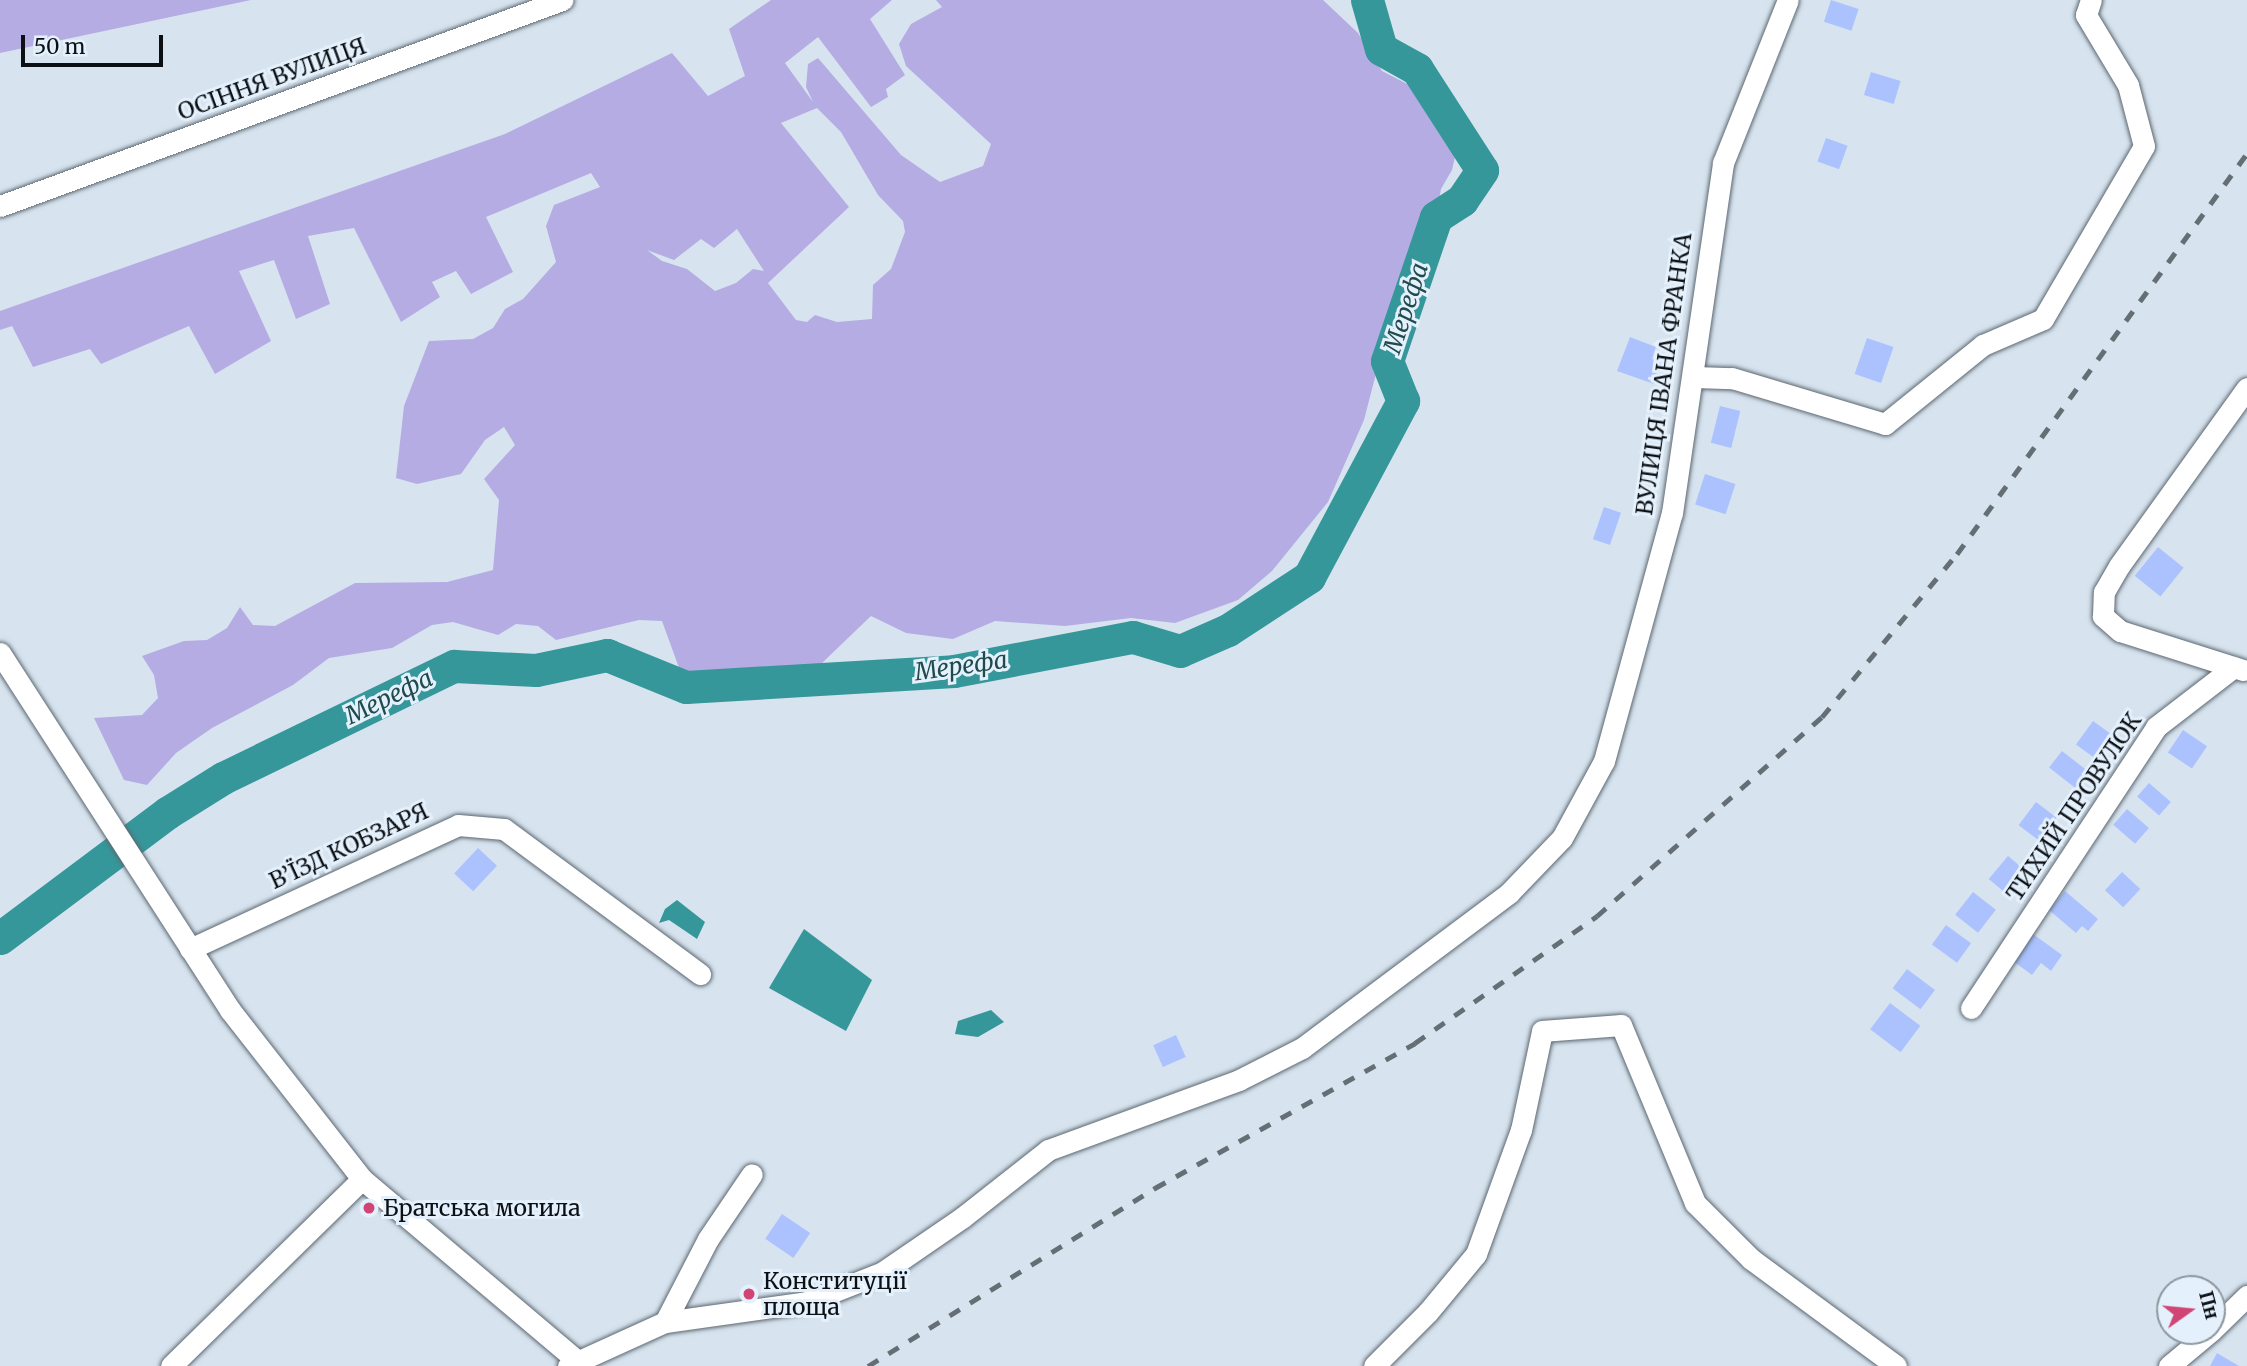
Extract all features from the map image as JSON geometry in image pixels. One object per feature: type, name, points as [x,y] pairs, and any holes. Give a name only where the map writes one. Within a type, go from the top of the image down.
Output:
[{"type":"street","name":"ОСІННЯ ВУЛИЦЯ","points":[[0,206],[562,0]]},
{"type":"street","name":"ВУЛИЦЯ ІВАНА ФРАНКА","points":[[665,1322],[807,1302],[883,1272],[963,1217],[1048,1150],[1239,1080],[1303,1048],[1509,893],[1562,838],[1604,761],[1672,513],[1695,377],[1703,280],[1723,163],[1788,0]]},
{"type":"street","points":[[1695,377],[1732,378],[1885,424],[1983,345],[2043,319],[2144,146],[2128,85],[2089,8]]},
{"type":"street","points":[[2241,669],[2120,631],[2103,616],[2104,592],[2119,566],[2247,388]]},
{"type":"street","points":[[0,653],[230,1010],[362,1180],[576,1364],[665,1322],[708,1239],[752,1174]]},
{"type":"street","name":"ТИХИЙ ПРОВУЛОК","points":[[1971,1007],[2156,727],[2241,669]]},
{"type":"street","name":"В’ЇЗД КОБЗАРЯ","points":[[190,949],[458,825],[504,829],[700,974]]},
{"type":"street","points":[[1374,1366],[1428,1312],[1476,1254],[1521,1130],[1542,1031],[1621,1025],[1695,1203],[1751,1259],[1896,1366]]},
{"type":"street","points":[[171,1366],[362,1180]]},
{"type":"street","points":[[2226,1316],[2247,1296]]},
{"type":"street","points":[[2169,1366],[2194,1345]]},
{"type":"shaded area","points":[[0,0],[251,0],[0,53]]},
{"type":"shaded area","points":[[771,0],[892,0],[870,19],[905,75],[886,89],[888,97],[871,107],[818,37],[785,63],[813,102],[806,87],[808,64],[818,58],[901,155],[940,182],[983,166],[991,144],[906,66],[899,44],[911,24],[942,7],[936,0],[1323,0],[1358,33],[1382,71],[1421,91],[1457,148],[1452,170],[1441,189],[1436,217],[1408,250],[1364,420],[1328,502],[1272,571],[1238,600],[1175,623],[1131,618],[1065,626],[995,621],[953,639],[906,633],[871,616],[822,663],[757,677],[711,678],[686,687],[662,621],[639,620],[556,640],[538,626],[516,624],[498,635],[453,622],[432,625],[392,648],[329,658],[293,685],[212,728],[176,753],[147,785],[124,780],[94,718],[142,715],[158,698],[154,675],[142,656],[184,641],[207,640],[227,628],[240,607],[253,625],[275,626],[355,583],[447,582],[493,570],[499,500],[484,479],[515,445],[504,427],[485,440],[461,474],[417,484],[396,478],[404,406],[429,341],[473,339],[493,328],[505,309],[523,299],[556,262],[546,226],[554,205],[600,187],[591,173],[486,217],[513,272],[471,294],[456,271],[432,282],[440,297],[401,322],[354,228],[308,236],[330,304],[296,319],[274,260],[239,271],[271,341],[215,374],[189,326],[101,364],[90,349],[33,367],[12,326],[0,330],[0,311],[505,134],[672,53],[708,96],[745,76],[729,29]],"holes":[[[817,108],[841,132],[878,195],[903,221],[905,232],[891,269],[873,285],[872,319],[837,322],[815,315],[807,322],[796,320],[768,283],[849,207],[781,123]],[[737,229],[764,271],[753,269],[736,283],[715,291],[687,269],[662,261],[647,250],[674,260],[701,239],[714,248]]]},
{"type":"water","points":[[677,900],[705,922],[697,939],[669,920],[659,923],[665,909]]},
{"type":"water","points":[[804,929],[872,980],[846,1031],[769,988]]},
{"type":"water","points":[[991,1010],[1004,1022],[978,1037],[955,1034],[958,1021]]},
{"type":"building","points":[[1831,0],[1859,9],[1851,31],[1824,22]]},
{"type":"building","points":[[1871,72],[1901,81],[1894,104],[1864,95]]},
{"type":"building","points":[[1826,138],[1848,146],[1839,169],[1817,161]]},
{"type":"building","points":[[1630,337],[1656,347],[1652,359],[1663,363],[1654,384],[1617,371]]},
{"type":"building","points":[[1867,338],[1893,347],[1881,383],[1855,374]]},
{"type":"building","points":[[1720,406],[1740,411],[1731,448],[1711,443]]},
{"type":"building","points":[[1705,474],[1735,484],[1726,514],[1695,504]]},
{"type":"building","points":[[1604,507],[1621,513],[1610,545],[1593,539]]},
{"type":"building","points":[[2158,547],[2184,568],[2160,597],[2135,576]]},
{"type":"building","points":[[2093,721],[2115,737],[2098,760],[2076,744]]},
{"type":"building","points":[[2183,730],[2207,746],[2192,769],[2168,752]]},
{"type":"building","points":[[2062,751],[2088,771],[2075,788],[2049,768]]},
{"type":"building","points":[[2149,783],[2171,802],[2159,816],[2137,797]]},
{"type":"building","points":[[2036,802],[2057,818],[2039,841],[2019,825]]},
{"type":"building","points":[[2127,809],[2149,828],[2135,844],[2113,825]]},
{"type":"building","points":[[478,848],[497,866],[473,891],[454,874]]},
{"type":"building","points":[[2008,856],[2027,872],[2008,895],[1989,879]]},
{"type":"building","points":[[2122,872],[2140,889],[2123,907],[2105,890]]},
{"type":"building","points":[[2065,891],[2098,919],[2088,931],[2082,926],[2076,933],[2049,910]]},
{"type":"building","points":[[1973,892],[1996,910],[1978,933],[1955,915]]},
{"type":"building","points":[[1946,925],[1971,943],[1957,963],[1932,944]]},
{"type":"building","points":[[2033,934],[2062,955],[2051,971],[2041,963],[2032,975],[2013,961]]},
{"type":"building","points":[[1907,969],[1935,990],[1921,1009],[1893,988]]},
{"type":"building","points":[[1890,1003],[1920,1026],[1900,1052],[1870,1029]]},
{"type":"building","points":[[1176,1035],[1186,1057],[1163,1067],[1153,1045]]},
{"type":"building","points":[[782,1214],[810,1233],[793,1258],[765,1239]]},
{"type":"building","points":[[2217,1353],[2239,1366],[2210,1366]]},
{"type":"waterway","name":"Мерефа","points":[[0,938],[167,813],[223,778],[454,666],[536,670],[607,655],[686,687],[954,671],[1133,637],[1180,651],[1228,630],[1309,577],[1403,401],[1387,361],[1436,217],[1462,200],[1482,170],[1417,69],[1381,49],[1367,0]]},
{"type":"railway","points":[[868,1366],[1155,1188],[1415,1043],[1597,916],[1822,717],[1957,554],[2247,153]]},
{"type":"place","name":"Братська могила","points":[[369,1208]]},
{"type":"place","name":"Конституції площа","points":[[749,1294]]}]
